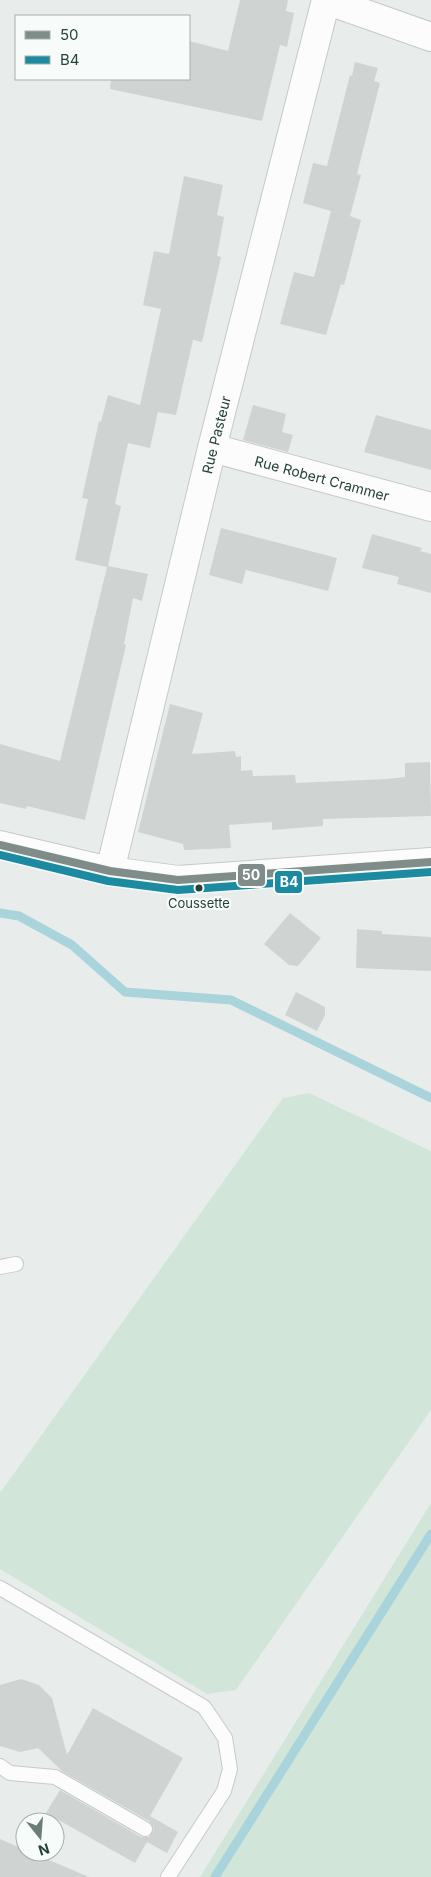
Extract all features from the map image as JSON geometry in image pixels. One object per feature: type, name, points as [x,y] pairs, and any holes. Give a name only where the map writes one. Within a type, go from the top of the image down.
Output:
[{"type":"street","points":[[326,0],[431,37]]},
{"type":"street","name":"Rue Pasteur","points":[[110,871],[212,448],[326,0]]},
{"type":"street","name":"Rue Robert Crammer","points":[[212,448],[431,507]]},
{"type":"street","points":[[0,845],[110,871],[170,879],[197,879],[431,862]]},
{"type":"lane","points":[[0,1267],[16,1264]]},
{"type":"lane","points":[[0,1588],[204,1707],[225,1738],[230,1769],[224,1791],[168,1877]]},
{"type":"lane","points":[[0,1766],[10,1773],[55,1777],[145,1829]]},
{"type":"green space","points":[[309,1093],[431,1151],[431,1410],[236,1690],[207,1694],[0,1569],[0,1493],[283,1098]]},
{"type":"green space","points":[[431,1503],[431,1877],[200,1877]]},
{"type":"building","points":[[240,0],[288,0],[286,11],[294,13],[287,47],[280,45],[262,121],[110,89],[111,80],[190,80],[190,41],[228,51]]},
{"type":"building","points":[[355,62],[378,68],[374,81],[380,83],[357,174],[361,175],[350,216],[361,220],[344,285],[341,284],[326,335],[280,324],[294,272],[314,277],[331,211],[303,203],[313,163],[327,166]]},
{"type":"building","points":[[184,176],[223,185],[217,215],[224,217],[217,256],[221,257],[202,342],[193,340],[176,415],[158,412],[150,448],[128,443],[115,504],[121,506],[108,566],[148,574],[142,601],[133,598],[124,644],[126,645],[85,820],[27,806],[26,809],[0,803],[0,744],[60,761],[107,567],[75,560],[88,499],[82,498],[99,421],[101,422],[108,395],[140,405],[161,309],[143,305],[154,251],[169,254]]},
{"type":"building","points":[[253,405],[286,414],[282,432],[293,435],[288,452],[243,440]]},
{"type":"building","points":[[376,415],[431,430],[431,470],[364,452]]},
{"type":"building","points":[[221,528],[337,558],[328,591],[246,570],[242,584],[209,575]]},
{"type":"building","points":[[372,534],[422,548],[420,551],[431,554],[431,593],[397,584],[399,577],[362,568]]},
{"type":"building","points":[[170,704],[203,713],[192,754],[235,751],[236,757],[241,756],[241,771],[252,770],[253,776],[295,775],[296,783],[387,779],[405,777],[405,763],[430,762],[431,816],[323,819],[323,826],[272,830],[272,822],[229,825],[231,848],[184,850],[183,844],[138,832]]},
{"type":"building","points":[[290,913],[321,938],[298,966],[289,965],[264,944]]},
{"type":"building","points":[[357,929],[382,931],[382,934],[431,937],[431,971],[356,968]]},
{"type":"building","points":[[296,992],[325,1007],[325,1015],[317,1031],[285,1015]]},
{"type":"building","points":[[21,1679],[39,1685],[52,1698],[67,1755],[93,1708],[183,1758],[150,1816],[178,1832],[167,1853],[147,1842],[135,1863],[65,1824],[65,1812],[47,1812],[60,1790],[141,1837],[149,1837],[154,1829],[149,1821],[63,1772],[38,1748],[20,1752],[0,1746],[0,1685]]},
{"type":"building","points":[[0,1839],[15,1846],[15,1862],[54,1862],[89,1877],[0,1877]]},
{"type":"waterway","points":[[0,913],[19,916],[72,945],[125,992],[231,1000],[431,1098]]},
{"type":"waterway","points":[[215,1877],[431,1534]]},
{"type":"transit line","name":"50","points":[[0,845],[110,871],[178,880],[431,862]]},
{"type":"transit line","name":"B4","points":[[0,855],[108,881],[178,890],[431,872]]},
{"type":"place","name":"Coussette","points":[[199,888]]}]
